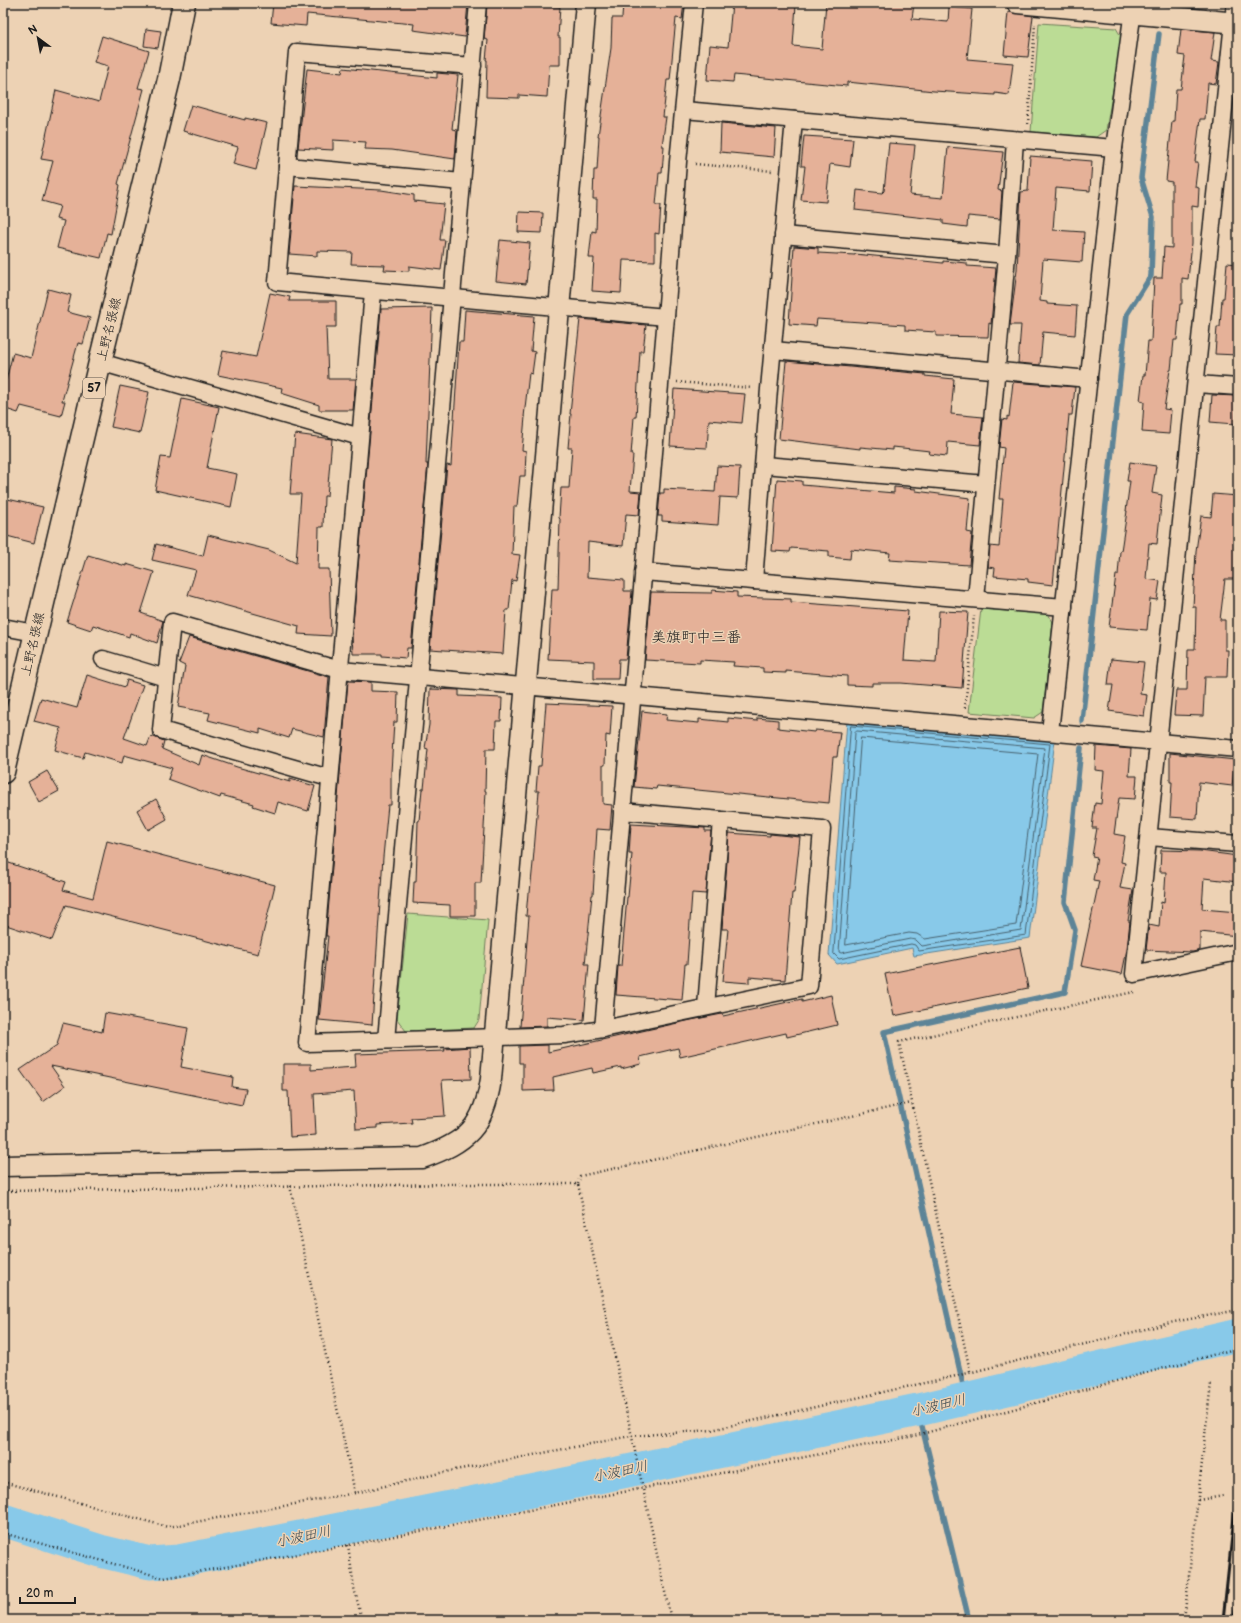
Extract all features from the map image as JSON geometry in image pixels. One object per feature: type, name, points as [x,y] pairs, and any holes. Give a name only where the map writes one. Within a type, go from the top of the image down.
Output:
[{"type":"main road","name":"上野名張線","points":[[3,772],[35,633],[169,79],[184,3]]},
{"type":"street","points":[[386,1040],[478,3]]},
{"type":"street","points":[[3,1166],[422,1158],[442,1151],[462,1140],[475,1126],[489,1096],[495,1037],[586,3]]},
{"type":"street","points":[[603,1029],[661,380],[678,162],[694,3]]},
{"type":"street","points":[[1017,3],[1134,9],[1235,23]]},
{"type":"street","points":[[1235,3],[1235,23],[1134,974],[1238,952]]},
{"type":"street","points":[[1050,732],[1114,148],[1134,9]]},
{"type":"street","points":[[473,66],[297,52],[277,282],[372,292],[666,317]]},
{"type":"street","points":[[684,110],[1021,141],[1114,148]]},
{"type":"street","points":[[754,581],[769,389],[794,120]]},
{"type":"street","points":[[976,599],[1007,255],[1021,141]]},
{"type":"street","points":[[287,166],[462,182]]},
{"type":"street","points":[[783,235],[1007,255]]},
{"type":"street","points":[[372,292],[340,670],[306,1043],[564,1035],[603,1029],[809,986],[822,829],[622,811]]},
{"type":"street","points":[[773,350],[1089,379]]},
{"type":"street","points":[[100,362],[360,437]]},
{"type":"street","points":[[1197,384],[1238,387]]},
{"type":"street","points":[[764,465],[986,484]]},
{"type":"street","points":[[643,572],[1064,607]]},
{"type":"street","points":[[329,778],[161,730],[172,622],[340,670],[1238,749]]},
{"type":"street","points":[[3,627],[35,633]]},
{"type":"street","points":[[103,659],[166,678]]},
{"type":"street","points":[[706,1007],[721,820]]},
{"type":"street","points":[[1149,838],[1238,844]]},
{"type":"path","points":[[1021,141],[1036,19]]},
{"type":"path","points":[[678,162],[789,173]]},
{"type":"path","points":[[661,380],[769,389]]},
{"type":"path","points":[[965,714],[976,599]]},
{"type":"path","points":[[970,1371],[899,1042],[1138,992]]},
{"type":"path","points":[[671,1620],[578,1184],[580,1176],[911,1103]]},
{"type":"path","points":[[3,1191],[290,1186],[578,1184]]},
{"type":"path","points":[[290,1186],[356,1493]]},
{"type":"path","points":[[3,1482],[168,1528],[356,1493],[440,1473],[631,1436],[711,1430],[956,1376],[970,1371],[1174,1322],[1238,1310]]},
{"type":"path","points":[[3,1533],[164,1578],[348,1545],[914,1436],[1238,1348]]},
{"type":"path","points":[[1184,1620],[1211,1384]]},
{"type":"path","points":[[1198,1500],[1224,1496]]},
{"type":"path","points":[[348,1545],[354,1588],[362,1620]]},
{"type":"green space","points":[[1039,23],[1116,28],[1122,38],[1106,130],[1096,137],[1031,132]]},
{"type":"green space","points":[[981,609],[1048,614],[1053,622],[1043,712],[1034,718],[969,712]]},
{"type":"green space","points":[[408,914],[488,920],[479,1020],[474,1028],[406,1031],[397,1019]]},
{"type":"water","points":[[847,721],[1055,740],[1030,938],[914,956],[912,948],[837,964],[829,955]]},
{"type":"building","points":[[273,3],[468,3],[465,37],[413,30],[414,24],[307,14],[306,26],[271,23]]},
{"type":"building","points":[[493,3],[520,3],[520,5],[560,7],[558,37],[560,37],[560,65],[549,65],[547,97],[519,95],[519,98],[486,97],[486,60],[488,40],[484,39],[487,5],[493,6]]},
{"type":"building","points":[[623,3],[684,3],[682,19],[676,18],[670,80],[667,80],[663,117],[666,117],[662,146],[664,146],[662,173],[659,173],[656,205],[661,205],[659,234],[655,233],[655,261],[623,260],[621,293],[592,291],[594,258],[589,258],[592,231],[596,232],[597,199],[593,199],[594,170],[597,170],[598,136],[611,48],[612,18],[622,18]]},
{"type":"building","points":[[732,3],[774,3],[796,5],[793,46],[822,49],[826,3],[914,3],[912,19],[948,22],[949,7],[972,9],[967,59],[1013,63],[1009,95],[995,93],[995,95],[934,91],[847,82],[847,86],[734,75],[733,82],[707,80],[710,45],[728,47]]},
{"type":"building","points":[[1008,12],[1033,16],[1028,57],[1004,55]]},
{"type":"building","points":[[146,29],[161,31],[158,48],[144,46]]},
{"type":"building","points":[[1181,29],[1215,32],[1211,61],[1219,62],[1216,84],[1208,83],[1205,119],[1200,119],[1195,162],[1198,162],[1195,187],[1199,188],[1198,207],[1192,206],[1192,243],[1188,279],[1182,278],[1182,304],[1180,304],[1177,340],[1174,340],[1171,370],[1164,409],[1171,410],[1169,434],[1142,432],[1144,402],[1140,401],[1143,375],[1145,375],[1148,341],[1151,341],[1154,278],[1162,278],[1164,247],[1172,248],[1172,182],[1166,181],[1172,121],[1174,121],[1176,89],[1181,89],[1185,56],[1178,55]]},
{"type":"building","points":[[102,36],[149,51],[138,88],[144,89],[118,184],[120,185],[111,234],[107,233],[101,258],[57,248],[64,221],[56,219],[60,206],[42,201],[53,161],[41,159],[56,90],[99,102],[108,66],[94,62]]},
{"type":"building","points":[[343,68],[437,78],[437,73],[458,75],[452,129],[457,130],[455,159],[392,150],[365,149],[366,142],[333,140],[333,150],[298,148],[307,69],[342,73]]},
{"type":"building","points":[[191,105],[245,120],[245,118],[267,123],[256,170],[233,164],[238,147],[183,131]]},
{"type":"building","points":[[721,123],[776,128],[774,157],[720,152]]},
{"type":"building","points":[[804,136],[853,139],[850,167],[830,164],[826,202],[801,200],[805,166],[801,166]]},
{"type":"building","points":[[889,143],[915,145],[910,195],[943,198],[948,147],[1003,152],[998,190],[1002,191],[1000,219],[968,216],[967,227],[943,224],[943,220],[855,210],[857,190],[882,193],[884,191]]},
{"type":"building","points":[[1030,156],[1092,161],[1090,191],[1056,188],[1053,230],[1084,232],[1082,262],[1043,259],[1040,301],[1047,302],[1047,304],[1077,306],[1075,335],[1043,332],[1040,365],[1018,363],[1021,325],[1010,325],[1017,270],[1021,192],[1028,191]]},
{"type":"building","points":[[295,186],[381,190],[414,195],[414,201],[444,204],[440,240],[445,240],[441,270],[409,266],[409,271],[384,270],[385,265],[351,264],[352,252],[317,251],[317,256],[289,254]]},
{"type":"building","points":[[519,212],[543,213],[542,233],[518,232]]},
{"type":"building","points":[[500,240],[530,243],[526,284],[496,281]]},
{"type":"building","points":[[794,246],[818,248],[818,253],[855,254],[943,263],[943,261],[967,263],[967,266],[996,268],[991,324],[989,323],[988,337],[936,336],[936,332],[905,330],[905,325],[817,319],[816,326],[789,324]]},
{"type":"building","points":[[1227,263],[1238,264],[1238,355],[1215,354],[1217,327],[1220,327],[1222,298],[1224,298]]},
{"type":"building","points":[[48,289],[71,295],[67,312],[90,318],[83,344],[78,343],[62,401],[65,401],[61,416],[21,406],[18,413],[3,408],[3,379],[6,380],[13,353],[31,358]]},
{"type":"building","points":[[270,293],[290,297],[289,301],[336,301],[336,327],[326,327],[328,379],[356,379],[353,410],[319,410],[319,405],[281,393],[282,388],[218,375],[223,351],[256,357]]},
{"type":"building","points":[[432,308],[426,464],[428,464],[411,648],[407,648],[406,658],[382,656],[382,654],[353,654],[352,635],[381,309]]},
{"type":"building","points":[[465,310],[534,316],[531,351],[535,352],[532,374],[529,373],[522,450],[526,451],[525,476],[520,476],[517,506],[514,506],[512,554],[520,555],[516,581],[512,580],[509,610],[506,610],[503,654],[430,649],[447,465],[451,466],[459,342],[463,342]]},
{"type":"building","points":[[580,319],[646,325],[643,351],[640,351],[636,417],[634,417],[631,455],[633,455],[630,491],[641,492],[639,515],[626,514],[623,546],[588,542],[587,577],[624,580],[624,591],[632,591],[626,659],[619,659],[618,679],[594,679],[594,661],[548,659],[552,589],[558,589],[561,488],[569,488],[572,448],[568,448],[570,414]]},
{"type":"building","points":[[786,361],[925,374],[925,376],[954,379],[951,414],[983,417],[980,445],[948,442],[947,456],[929,454],[930,451],[893,447],[893,450],[860,447],[860,449],[779,439]]},
{"type":"building","points":[[1013,382],[1075,387],[1072,415],[1069,415],[1053,585],[1028,582],[1028,579],[994,576],[995,568],[988,567],[990,546],[999,547],[1003,499],[999,499],[1004,448],[999,447],[1002,419],[1007,420],[1007,416],[1009,417]]},
{"type":"building","points":[[120,386],[149,392],[140,433],[111,427]]},
{"type":"building","points":[[674,389],[745,394],[742,423],[709,420],[707,448],[670,446]]},
{"type":"building","points":[[1212,395],[1237,396],[1235,424],[1210,422]]},
{"type":"building","points":[[182,399],[219,407],[207,468],[237,474],[231,507],[155,490],[161,457],[170,458]]},
{"type":"building","points":[[295,434],[332,439],[327,496],[324,496],[323,527],[319,527],[318,569],[329,569],[331,636],[298,634],[299,626],[188,595],[196,570],[152,560],[156,544],[203,556],[208,535],[269,550],[296,563],[301,494],[290,494]]},
{"type":"building","points":[[1130,462],[1156,466],[1152,493],[1162,495],[1157,544],[1149,543],[1146,579],[1160,581],[1157,600],[1150,599],[1147,630],[1109,627],[1127,511],[1130,481],[1127,481]]},
{"type":"building","points":[[717,466],[740,467],[738,498],[720,497],[718,525],[662,521],[662,516],[658,516],[660,493],[664,493],[664,489],[715,492]]},
{"type":"building","points":[[777,479],[802,481],[802,485],[894,493],[894,487],[916,489],[916,491],[970,498],[967,532],[972,533],[969,565],[889,560],[890,553],[851,549],[850,559],[829,557],[829,551],[791,548],[790,552],[772,551]]},
{"type":"building","points":[[1213,494],[1238,496],[1238,579],[1225,579],[1220,620],[1225,620],[1225,650],[1228,650],[1227,677],[1205,677],[1203,716],[1174,715],[1176,690],[1187,690],[1188,649],[1195,649],[1196,607],[1193,607],[1196,551],[1201,516],[1211,517]]},
{"type":"building","points":[[3,498],[43,507],[34,543],[3,535]]},
{"type":"building","points":[[88,555],[154,572],[141,613],[163,621],[157,643],[130,633],[129,637],[93,625],[91,630],[67,622]]},
{"type":"building","points":[[712,590],[737,592],[737,597],[791,599],[791,602],[908,611],[904,660],[936,662],[939,611],[968,612],[962,688],[901,683],[872,683],[872,686],[847,685],[847,676],[786,671],[786,673],[763,672],[763,668],[733,666],[734,662],[700,660],[700,663],[645,660],[651,592],[712,593]]},
{"type":"building","points":[[189,637],[329,677],[324,737],[292,729],[289,738],[260,729],[260,733],[208,720],[210,713],[178,707],[185,666],[179,663]]},
{"type":"building","points":[[1111,659],[1144,662],[1140,694],[1147,695],[1144,716],[1109,711],[1113,685],[1108,685]]},
{"type":"building","points":[[87,675],[125,687],[127,680],[143,685],[124,738],[147,746],[151,736],[164,741],[162,749],[199,765],[202,755],[237,767],[290,782],[290,779],[315,786],[308,811],[278,802],[275,813],[253,806],[254,804],[221,795],[220,798],[168,779],[172,768],[124,755],[122,763],[85,752],[83,758],[55,750],[61,728],[34,721],[41,698],[77,708]]},
{"type":"building","points":[[348,681],[371,682],[371,691],[398,692],[397,722],[394,722],[391,805],[388,805],[383,857],[372,1025],[319,1020],[328,936],[326,936]]},
{"type":"building","points":[[430,689],[459,690],[459,696],[502,698],[501,721],[496,721],[495,749],[486,749],[486,791],[481,883],[475,883],[475,916],[450,916],[450,905],[413,903],[414,882],[416,882],[418,821],[422,789],[424,789],[428,749],[425,748],[429,725]]},
{"type":"building","points":[[546,703],[612,706],[610,736],[606,735],[605,765],[603,765],[603,804],[612,805],[610,830],[597,829],[593,895],[585,964],[589,964],[584,1020],[547,1017],[547,1026],[520,1027],[529,916],[526,916],[528,893],[530,893],[539,791],[536,791],[538,766],[541,766]]},
{"type":"building","points":[[642,711],[667,714],[666,720],[699,723],[699,719],[728,722],[728,718],[757,721],[757,718],[778,720],[778,728],[814,732],[815,730],[840,732],[837,757],[833,757],[829,803],[657,786],[656,789],[634,787]]},
{"type":"building","points":[[1096,746],[1131,749],[1129,776],[1137,776],[1135,799],[1119,798],[1114,834],[1125,836],[1121,862],[1125,863],[1120,888],[1133,890],[1128,921],[1130,921],[1127,949],[1122,974],[1081,966],[1099,881],[1093,880],[1097,857],[1092,856],[1097,828],[1092,828],[1095,803],[1101,804],[1104,771],[1095,770]]},
{"type":"building","points":[[1170,753],[1235,760],[1232,786],[1199,782],[1197,819],[1170,817],[1172,782],[1170,782]]},
{"type":"building","points":[[47,771],[59,791],[39,802],[28,782]]},
{"type":"building","points":[[156,799],[167,819],[148,830],[137,810]]},
{"type":"building","points":[[631,824],[705,828],[705,831],[711,831],[706,894],[692,893],[687,964],[685,964],[682,1000],[616,995],[618,966],[621,966],[632,854],[629,854]]},
{"type":"building","points":[[729,833],[770,836],[770,834],[800,837],[794,893],[792,893],[785,980],[749,977],[749,983],[723,981],[728,929],[722,929]]},
{"type":"building","points":[[107,841],[275,885],[258,954],[66,905],[52,940],[3,924],[3,873],[6,862],[66,882],[63,890],[93,898]]},
{"type":"building","points":[[1161,850],[1200,851],[1238,856],[1238,882],[1204,878],[1202,909],[1238,912],[1238,936],[1200,932],[1200,950],[1193,952],[1146,950],[1149,925],[1159,927],[1161,902],[1164,903],[1166,872],[1160,872]]},
{"type":"building","points":[[1020,947],[1028,988],[894,1016],[885,974]]},
{"type":"building","points":[[831,995],[837,1025],[787,1037],[786,1033],[680,1057],[678,1048],[640,1057],[641,1064],[621,1069],[621,1067],[593,1073],[592,1068],[553,1077],[554,1090],[523,1091],[523,1063],[519,1063],[519,1046],[548,1045],[548,1052],[691,1020],[722,1014],[723,1016],[802,999],[802,1002]]},
{"type":"building","points":[[105,1013],[188,1028],[181,1067],[233,1077],[232,1087],[246,1089],[242,1105],[51,1066],[65,1086],[43,1102],[20,1070],[57,1045],[63,1023],[102,1032]]},
{"type":"building","points":[[470,1047],[471,1079],[442,1080],[445,1116],[411,1118],[412,1123],[377,1125],[377,1128],[356,1129],[354,1091],[314,1094],[316,1135],[290,1137],[288,1091],[283,1091],[283,1064],[311,1064],[311,1070],[356,1067],[355,1054],[445,1051],[444,1049]]},
{"type":"waterway","points":[[1082,721],[1127,314],[1151,276],[1153,217],[1141,178],[1159,34]]},
{"type":"waterway","points":[[966,1398],[884,1032],[1065,992],[1075,930],[1065,902],[1081,748]]},
{"type":"waterway","name":"小波田川","points":[[3,1520],[100,1551],[150,1563],[179,1561],[551,1487],[918,1410],[1238,1335]]},
{"type":"waterway","points":[[918,1410],[969,1620]]},
{"type":"railway","points":[[1223,1620],[1238,1480]]},
{"type":"railway","points":[[1234,1620],[1238,1581]]},
{"type":"district","name":"美旗町中三番","points":[[696,637]]}]
